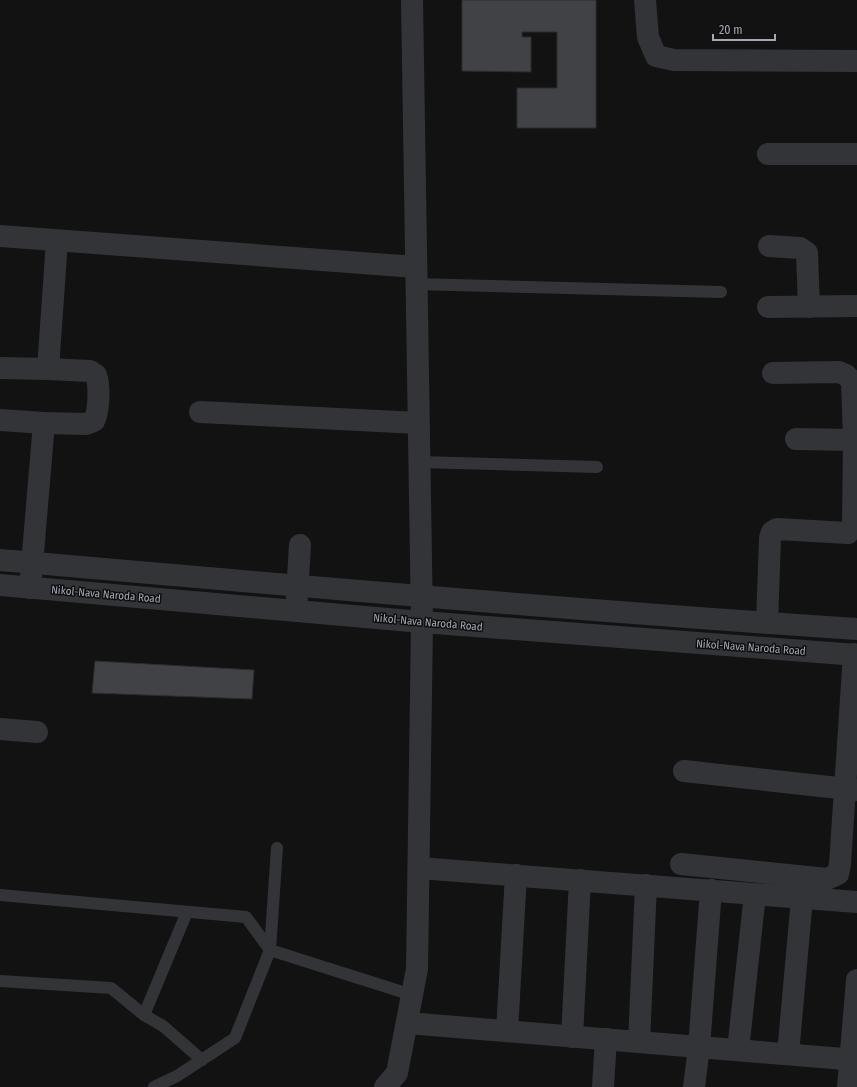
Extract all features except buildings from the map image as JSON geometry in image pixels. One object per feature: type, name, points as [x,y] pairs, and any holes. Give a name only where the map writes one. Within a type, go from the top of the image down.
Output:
[{"type":"street","points":[[387,1086],[397,1073],[417,969],[422,622],[412,0]]},
{"type":"street","points":[[645,0],[648,37],[656,56],[674,60],[857,60]]},
{"type":"street","points":[[768,154],[857,154]]},
{"type":"street","points":[[0,236],[57,240],[416,276]]},
{"type":"street","points":[[48,369],[57,240]]},
{"type":"street","points":[[769,246],[800,248],[807,253],[809,263],[809,307]]},
{"type":"street","points":[[768,307],[857,306]]},
{"type":"street","points":[[0,368],[90,371],[96,375],[98,382],[96,416],[94,422],[86,424],[0,420]]},
{"type":"street","points":[[767,623],[770,538],[772,532],[777,529],[848,533],[853,526],[854,440],[852,381],[846,375],[839,372],[773,373]]},
{"type":"street","points":[[200,412],[418,423]]},
{"type":"street","points":[[30,588],[44,423]]},
{"type":"street","points":[[796,439],[854,440]]},
{"type":"street","points":[[296,611],[300,544]]},
{"type":"street","points":[[0,560],[649,615],[857,629]]},
{"type":"street","name":"Nikol-Nava Naroda Road","points":[[0,585],[422,622],[856,654]]},
{"type":"street","points":[[681,864],[827,879],[838,874],[848,865],[856,654]]},
{"type":"street","points":[[0,729],[37,732]]},
{"type":"street","points":[[684,771],[851,789]]},
{"type":"street","points":[[419,868],[857,902]]},
{"type":"street","points":[[507,1031],[516,875]]},
{"type":"street","points":[[572,1036],[580,880]]},
{"type":"street","points":[[639,1042],[646,885]]},
{"type":"street","points":[[694,1087],[699,1047],[711,890]]},
{"type":"street","points":[[738,1050],[755,894]]},
{"type":"street","points":[[788,1054],[802,898]]},
{"type":"street","points":[[848,1087],[854,1060],[857,980]]},
{"type":"street","points":[[407,1023],[854,1060]]},
{"type":"street","points":[[603,1087],[606,1039]]},
{"type":"lane","points":[[416,276],[721,292]]},
{"type":"lane","points":[[419,462],[597,468]]},
{"type":"lane","points":[[154,1087],[177,1076],[235,1038],[270,950],[277,848]]},
{"type":"lane","points":[[0,895],[246,917],[270,950],[412,995]]},
{"type":"lane","points":[[144,1015],[187,912]]},
{"type":"lane","points":[[0,981],[111,988],[144,1015],[163,1026],[202,1060]]}]
